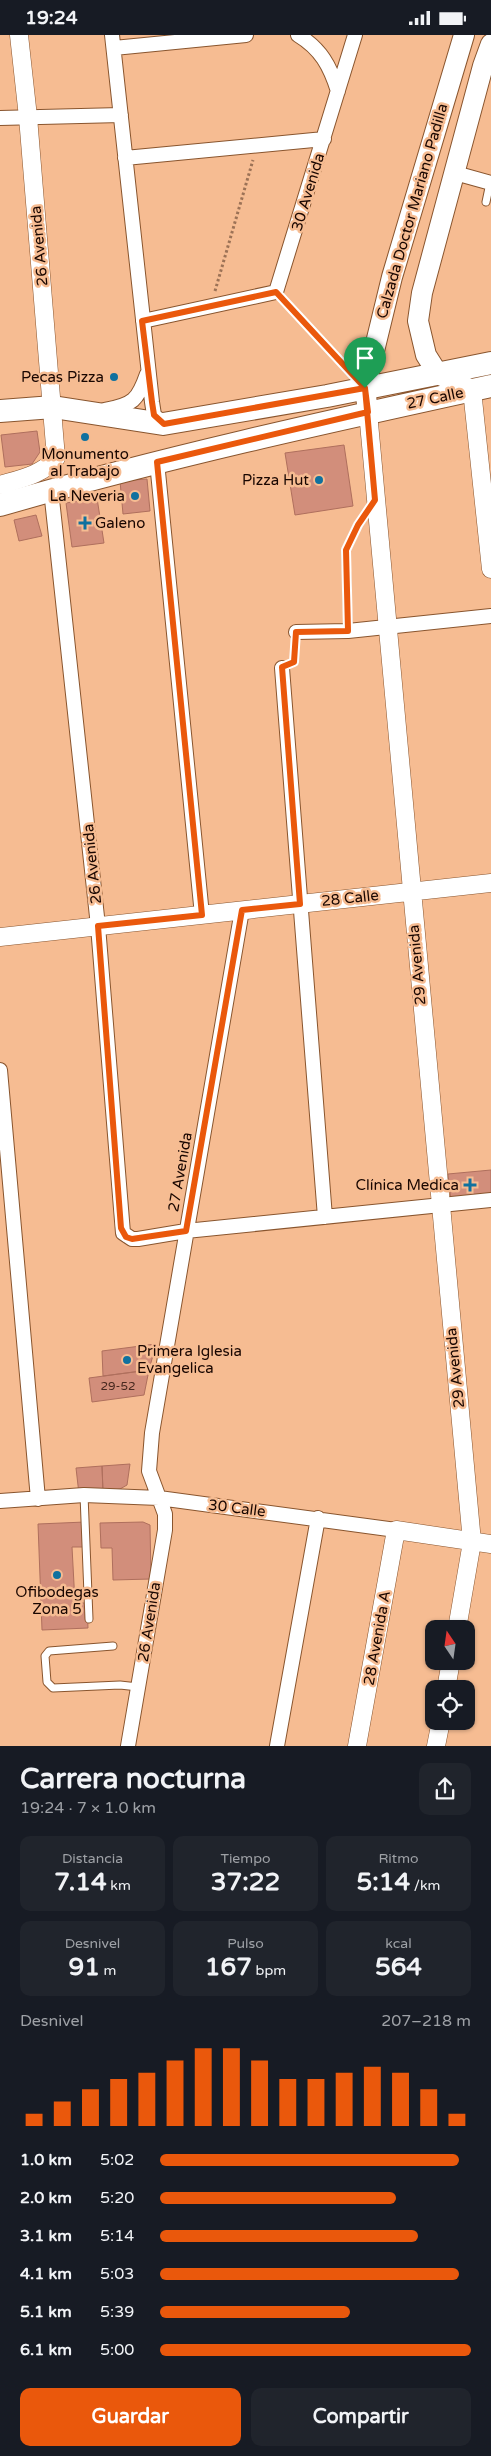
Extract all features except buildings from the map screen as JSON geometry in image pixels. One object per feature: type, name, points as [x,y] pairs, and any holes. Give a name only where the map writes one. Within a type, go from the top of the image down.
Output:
[{"type":"main road","name":"Calzada Doctor Mariano Padilla","points":[[365,388],[392,277],[459,37]]},
{"type":"main road","name":"Calzada Doctor Mariano Padilla","points":[[438,374],[423,347],[418,321],[419,309],[483,66],[491,44]]},
{"type":"main road","name":"27 Calle","points":[[0,411],[53,407],[92,411],[164,424],[491,363]]},
{"type":"main road","points":[[438,374],[481,388]]},
{"type":"main road","name":"29 Avenida","points":[[365,388],[368,412]]},
{"type":"main road","name":"27 Calle","points":[[0,505],[157,462],[368,412],[481,388]]},
{"type":"street","name":"26 Avenida","points":[[0,485],[30,476],[50,465],[56,458],[28,117],[19,35]]},
{"type":"street","points":[[164,424],[154,415],[142,321],[113,42],[246,35]]},
{"type":"street","points":[[298,35],[309,41],[324,56],[338,92]]},
{"type":"street","name":"30 Avenida","points":[[276,292],[355,35]]},
{"type":"street","points":[[0,118],[121,115]]},
{"type":"street","points":[[125,158],[324,139]]},
{"type":"street","points":[[455,173],[491,183]]},
{"type":"street","points":[[142,321],[276,292]]},
{"type":"street","points":[[92,411],[118,407],[133,401],[139,395],[149,369]]},
{"type":"street","points":[[481,388],[491,569]]},
{"type":"street","name":"29 Avenida","points":[[368,412],[375,500],[389,626],[411,892],[471,1548]]},
{"type":"street","points":[[157,462],[202,915]]},
{"type":"street","name":"26 Avenida","points":[[51,490],[98,926],[121,1228],[126,1237],[138,1239],[186,1231]]},
{"type":"street","points":[[296,632],[348,631],[491,616]]},
{"type":"street","points":[[282,667],[325,1217]]},
{"type":"street","name":"28 Calle","points":[[0,937],[491,883]]},
{"type":"street","name":"27 Avenida","points":[[159,1498],[150,1471],[149,1456],[242,910]]},
{"type":"street","points":[[0,1070],[38,1499]]},
{"type":"street","points":[[186,1231],[491,1200]]},
{"type":"street","name":"30 Calle","points":[[0,1501],[84,1495],[159,1498],[396,1530],[471,1548],[491,1544]]},
{"type":"street","name":"26 Avenida","points":[[128,1746],[164,1530],[165,1514],[159,1498]]},
{"type":"street","points":[[277,1746],[318,1518]]},
{"type":"street","name":"28 Avenida A","points":[[357,1746],[396,1530]]},
{"type":"street","points":[[459,1620],[471,1548]]},
{"type":"street","points":[[436,1746],[439,1730]]},
{"type":"lane","points":[[486,202],[491,183]]},
{"type":"lane","points":[[348,631],[346,550],[358,525],[375,500]]},
{"type":"lane","points":[[84,1495],[89,1619]]},
{"type":"lane","points":[[113,1646],[49,1651],[46,1656],[47,1682],[53,1688],[120,1685],[138,1687]]},
{"type":"path","points":[[210,307],[257,145]]},
{"type":"path","points":[[276,292],[365,388]]},
{"type":"path","points":[[282,667],[294,662],[296,632]]},
{"type":"place","name":"Pecas Pizza","points":[[114,377]]},
{"type":"place","name":"Monumento al Trabajo","points":[[85,437]]},
{"type":"place","name":"Pizza Hut","points":[[319,480]]},
{"type":"place","name":"La Neveria","points":[[135,496]]},
{"type":"place","name":"Galeno","points":[[85,523]]},
{"type":"place","name":"Clínica Medica","points":[[470,1185]]},
{"type":"place","name":"Primera Iglesia Evangelica","points":[[127,1360]]},
{"type":"place","name":"Ofibodegas Zona 5","points":[[57,1575]]},
{"type":"route","points":[[365,388],[164,424],[154,415],[142,321],[276,292],[365,388],[368,412],[375,500],[351,537],[346,550],[345,580],[348,631],[296,632],[295,660],[282,667],[300,904],[242,910],[186,1231],[132,1239],[126,1237],[121,1228],[98,926],[202,915],[157,462],[368,412],[365,388]]}]
